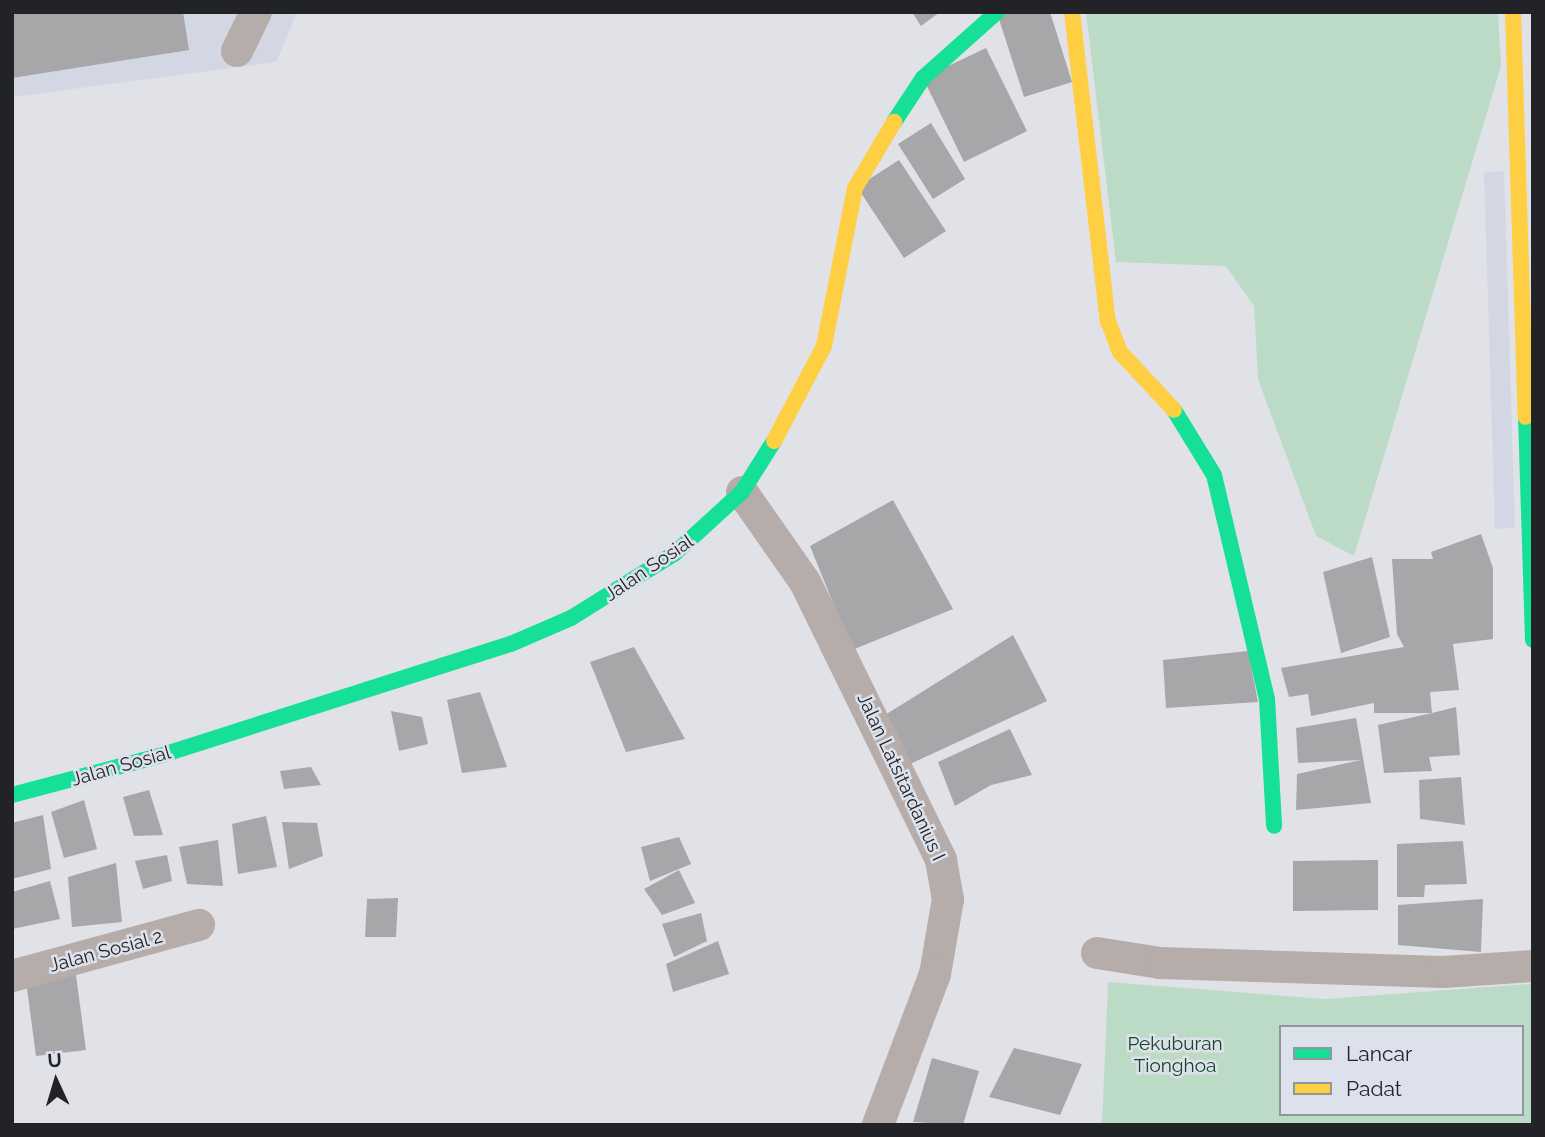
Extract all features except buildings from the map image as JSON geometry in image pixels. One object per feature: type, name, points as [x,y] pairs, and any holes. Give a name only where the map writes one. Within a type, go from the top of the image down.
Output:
[{"type":"main road","name":"Jalan Sosial","points":[[12,794],[159,756],[512,644],[628,585],[714,522],[742,492],[790,417],[824,346],[856,188],[923,78],[997,12]]},
{"type":"main road","points":[[1072,12],[1108,321],[1120,352],[1199,442],[1214,475],[1267,699],[1275,826]]},
{"type":"main road","points":[[1513,12],[1526,81],[1532,620]]},
{"type":"street","points":[[236,51],[256,12]]},
{"type":"street","name":"Jalan Latsitardanius I","points":[[742,492],[805,582],[941,860],[948,899],[935,974],[878,1125]]},
{"type":"street","name":"Jalan Sosial 2","points":[[12,976],[199,925]]},
{"type":"street","points":[[1097,953],[1160,963],[1430,972],[1533,966]]},
{"type":"shaded area","points":[[12,12],[297,12],[276,62],[12,97]]},
{"type":"shaded area","points":[[1504,171],[1515,528],[1495,529],[1484,172]]},
{"type":"green space","points":[[1086,12],[1498,12],[1501,66],[1354,556],[1316,536],[1258,379],[1254,306],[1226,266],[1116,262]]},
{"type":"green space","name":"Pekuburan Tionghoa","points":[[1108,982],[1325,999],[1531,984],[1533,1125],[1102,1125]]},
{"type":"traffic: fast","points":[[894,122],[923,78],[997,12]]},
{"type":"traffic: fast","points":[[1174,410],[1214,475],[1267,699],[1274,826]]},
{"type":"traffic: fast","points":[[1526,417],[1533,640]]},
{"type":"traffic: fast","points":[[12,795],[159,756],[511,644],[571,618],[674,554],[742,492],[774,441]]},
{"type":"traffic: slow","points":[[1072,12],[1108,321],[1120,352],[1174,410]]},
{"type":"traffic: slow","points":[[1513,12],[1526,417]]},
{"type":"traffic: slow","points":[[774,441],[824,346],[855,188],[894,122]]}]
